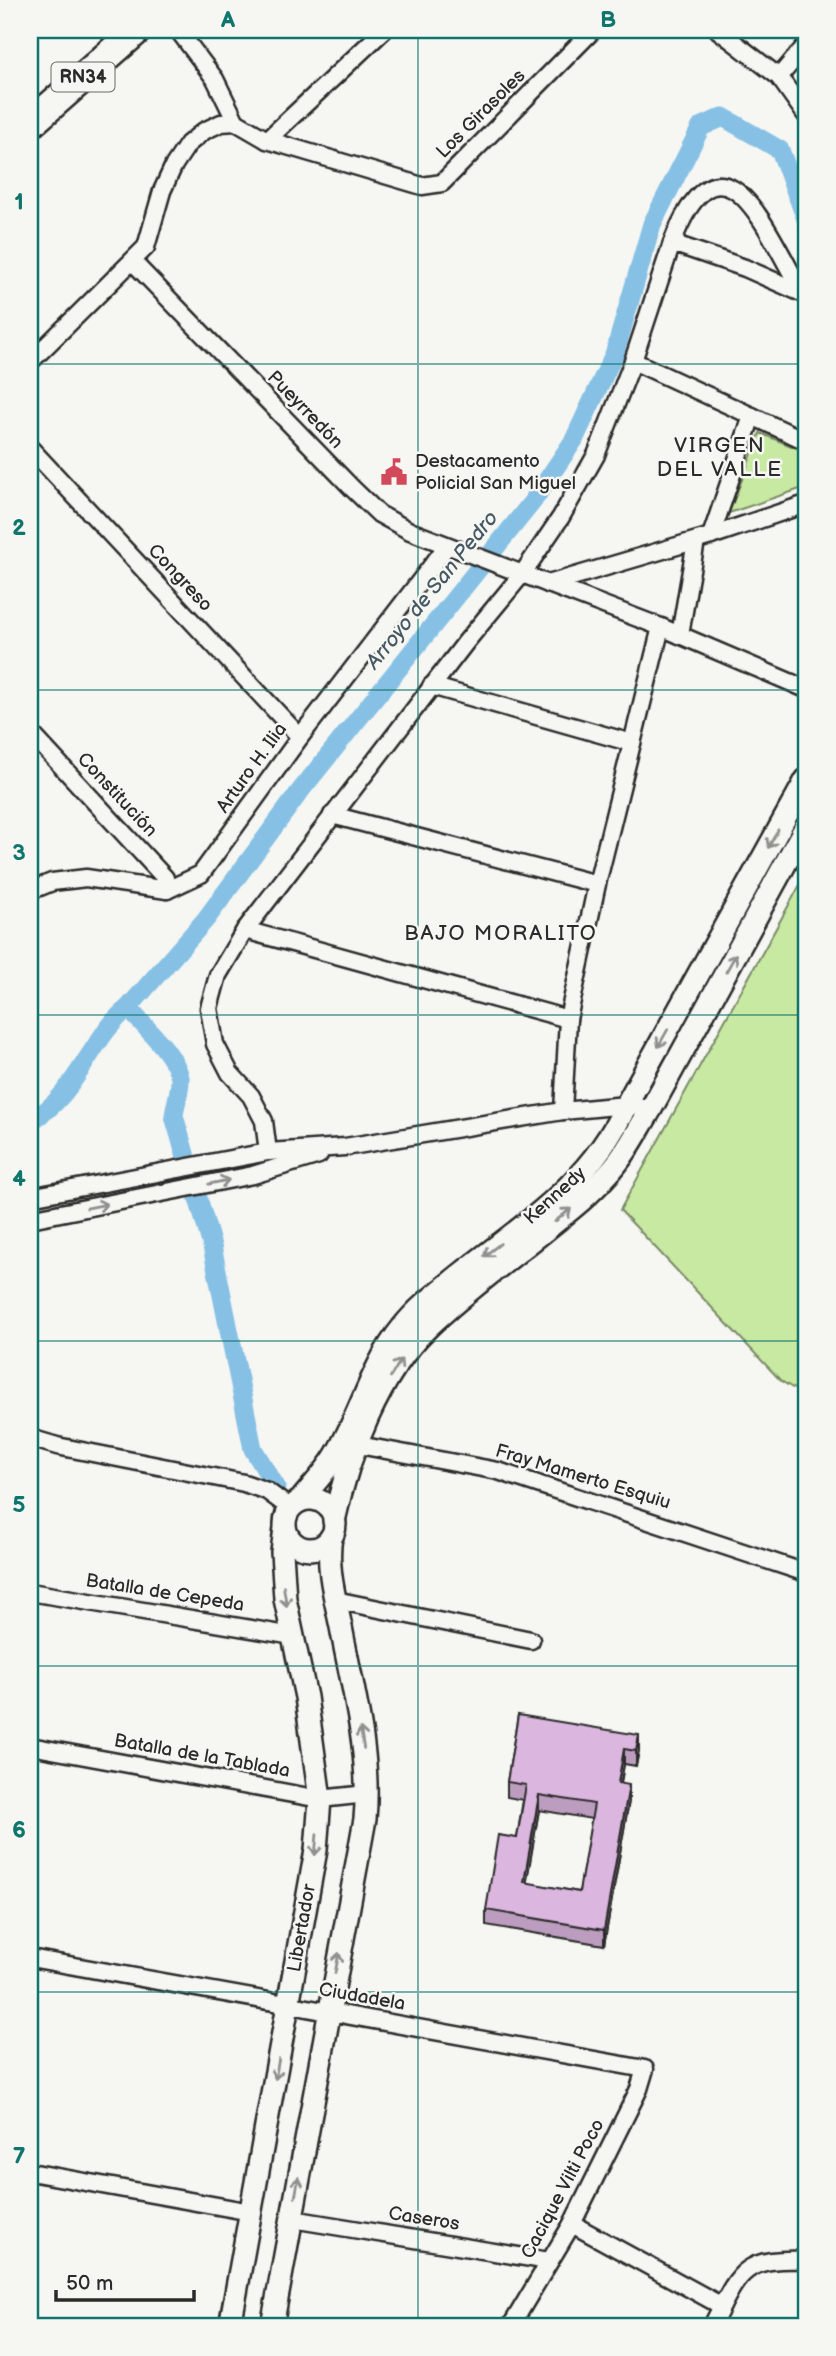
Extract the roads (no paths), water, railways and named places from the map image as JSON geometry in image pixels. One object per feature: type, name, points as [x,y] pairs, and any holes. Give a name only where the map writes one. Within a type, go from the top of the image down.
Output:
[{"type":"highway","name":"RN34","points":[[30,124],[137,30]]},
{"type":"street","points":[[178,30],[215,79],[236,122],[267,140],[384,30]]},
{"type":"street","name":"Los Girasoles","points":[[267,140],[422,186],[442,183],[593,30]]},
{"type":"street","points":[[718,30],[779,77],[806,115]]},
{"type":"street","points":[[779,77],[806,45]]},
{"type":"street","points":[[30,362],[146,247],[162,191],[188,144],[204,131],[221,123],[236,122]]},
{"type":"street","points":[[268,1152],[264,1121],[251,1096],[230,1073],[215,1044],[209,1008],[218,975],[245,930],[432,686],[523,573],[561,517],[596,455],[633,362],[672,243],[683,216],[700,191],[714,184],[734,188],[752,205],[804,294]]},
{"type":"street","points":[[672,243],[745,268],[804,294]]},
{"type":"street","name":"Pueyrredón","points":[[133,262],[379,514],[410,531],[523,573]]},
{"type":"street","points":[[633,362],[806,441]]},
{"type":"street","points":[[680,635],[703,539],[752,416]]},
{"type":"street","name":"Congreso","points":[[30,448],[300,737]]},
{"type":"street","points":[[548,584],[703,539],[806,504]]},
{"type":"street","name":"Arturo H. Ilia","points":[[167,890],[201,874],[300,737],[447,546]]},
{"type":"street","points":[[523,573],[661,627],[806,689]]},
{"type":"street","points":[[563,1111],[568,1020],[597,884],[661,627]]},
{"type":"street","points":[[432,686],[632,743]]},
{"type":"street","name":"Constitución","points":[[30,732],[165,878],[167,890]]},
{"type":"street","name":"Kennedy","points":[[333,1529],[350,1443],[377,1368],[402,1328],[427,1301],[558,1197],[579,1178],[597,1156],[806,780]]},
{"type":"street","points":[[332,815],[597,884]]},
{"type":"street","name":"Kennedy","points":[[291,1513],[350,1443],[406,1352],[420,1336],[594,1189],[624,1153],[651,1109],[806,826]]},
{"type":"street","points":[[30,891],[52,882],[86,878],[167,890]]},
{"type":"street","points":[[245,930],[568,1020]]},
{"type":"street","points":[[30,1197],[268,1152],[345,1147],[563,1111],[626,1105],[651,1109]]},
{"type":"street","points":[[30,1219],[253,1175],[345,1147]]},
{"type":"street","points":[[30,1438],[57,1446],[244,1483],[267,1491],[291,1513]]},
{"type":"street","name":"Fray Mamerto Esquiu","points":[[350,1443],[498,1471],[806,1573]]},
{"type":"street","points":[[272,2326],[365,1819],[367,1794],[361,1734],[331,1577],[332,1513],[320,1501],[312,1499],[291,1513]]},
{"type":"street","points":[[291,1513],[289,1539],[302,1548],[318,1547],[333,1529]]},
{"type":"street","name":"Libertador","points":[[230,2326],[316,1850],[320,1799],[306,1696],[282,1575],[291,1513]]},
{"type":"street","name":"Batalla de Cepeda","points":[[30,1592],[293,1636]]},
{"type":"street","points":[[335,1601],[530,1640]]},
{"type":"street","name":"Batalla de la Tablada","points":[[30,1746],[320,1799],[367,1794]]},
{"type":"street","name":"Ciudadela","points":[[30,1958],[645,2069]]},
{"type":"street","name":"Cacique Vilti Poco","points":[[511,2326],[572,2224],[639,2090],[645,2069]]},
{"type":"street","points":[[30,2172],[251,2212]]},
{"type":"street","name":"Caseros","points":[[292,2219],[549,2261]]},
{"type":"street","points":[[572,2224],[722,2306]]},
{"type":"street","points":[[712,2326],[738,2276],[759,2263],[788,2259],[806,2260]]},
{"type":"waterway","name":"Arroyo de San Pedro","points":[[30,1121],[60,1098],[103,1035],[206,919],[301,790],[533,501],[574,440],[615,352],[652,224],[701,127],[723,117],[780,150],[806,219]]},
{"type":"waterway","points":[[128,1008],[166,1050],[180,1078],[174,1116],[212,1246],[253,1449],[276,1487]]},
{"type":"place","name":"Destacamento Policial San Miguel","points":[[394,472]]},
{"type":"district","name":"VIRGEN DEL VALLE","points":[[720,457]]},
{"type":"district","name":"BAJO MORALITO","points":[[501,933]]}]
